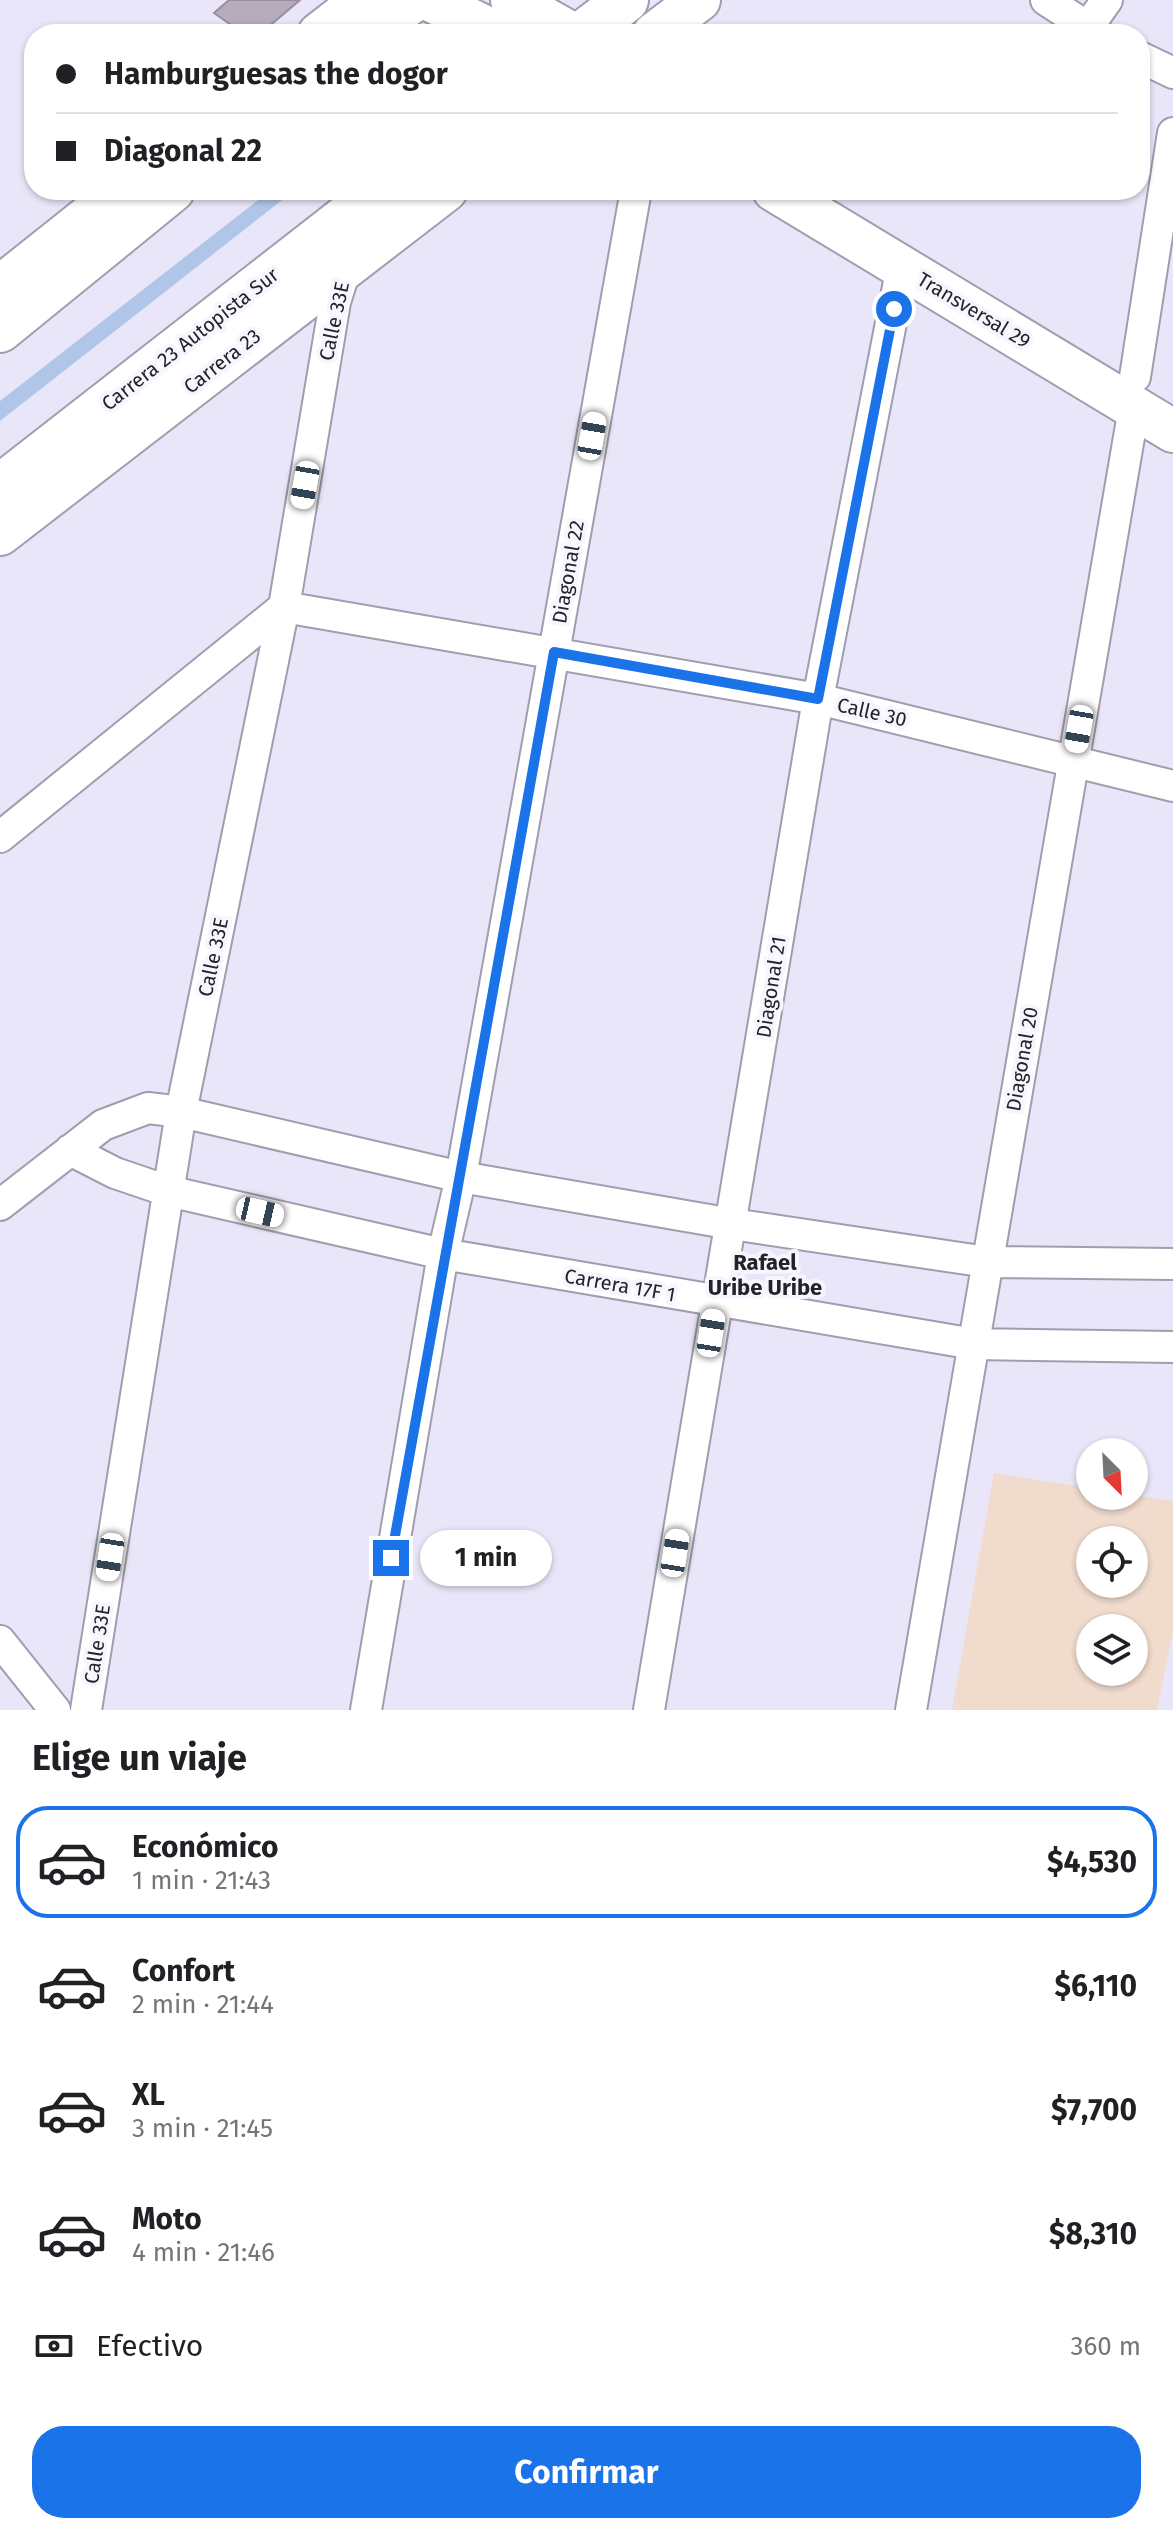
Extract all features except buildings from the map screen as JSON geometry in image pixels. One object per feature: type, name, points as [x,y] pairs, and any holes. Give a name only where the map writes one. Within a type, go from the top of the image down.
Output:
[{"type":"main road","points":[[379,24],[413,0]]},
{"type":"main road","points":[[595,24],[626,0]]},
{"type":"main road","points":[[0,330],[160,200]]},
{"type":"main road","name":"Carrera 23 Autopista Sur","points":[[0,487],[368,200]]},
{"type":"street","points":[[332,24],[363,0]]},
{"type":"street","points":[[430,0],[479,24]]},
{"type":"street","points":[[512,0],[554,24]]},
{"type":"street","points":[[667,24],[699,0]]},
{"type":"street","points":[[1046,0],[1082,24]]},
{"type":"street","points":[[1096,24],[1107,0]]},
{"type":"street","points":[[1150,62],[1173,73]]},
{"type":"street","name":"Diagonal 20","points":[[911,1710],[1074,760],[1147,394],[1173,133]]},
{"type":"street","points":[[0,287],[109,200]]},
{"type":"street","name":"Calle 33E","points":[[86,1710],[181,1112],[284,607],[335,302],[369,200]]},
{"type":"street","name":"Carrera 23","points":[[0,534],[432,200]]},
{"type":"street","name":"Diagonal 22","points":[[366,1710],[443,1254],[461,1177],[634,200]]},
{"type":"street","name":"Transversal 29","points":[[791,200],[902,266],[1147,394]]},
{"type":"street","name":"Transversal 29","points":[[845,200],[1147,394],[1173,431]]},
{"type":"street","name":"Diagonal 21","points":[[649,1710],[818,699],[902,266]]},
{"type":"street","points":[[0,837],[284,607]]},
{"type":"street","name":"Calle 30","points":[[284,607],[818,699],[1173,786]]},
{"type":"street","points":[[0,1205],[103,1125],[148,1108],[181,1112],[461,1177],[732,1224],[987,1262],[1173,1264]]},
{"type":"street","name":"Carrera 17F 1","points":[[70,1150],[115,1173],[168,1191],[443,1254],[974,1344],[1173,1347]]},
{"type":"street","points":[[0,1641],[55,1710]]},
{"type":"shaded area","points":[[994,1473],[1076,1486],[1076,1510],[1148,1510],[1148,1497],[1173,1501],[1173,1631],[1157,1710],[952,1710]]},
{"type":"water","points":[[258,200],[282,200],[0,421],[0,401]]},
{"type":"district","name":"Rafael Uribe Uribe","points":[[765,1274]]},
{"type":"route","points":[[391,1558],[443,1254],[461,1177],[554,652],[818,699],[894,309]]}]
